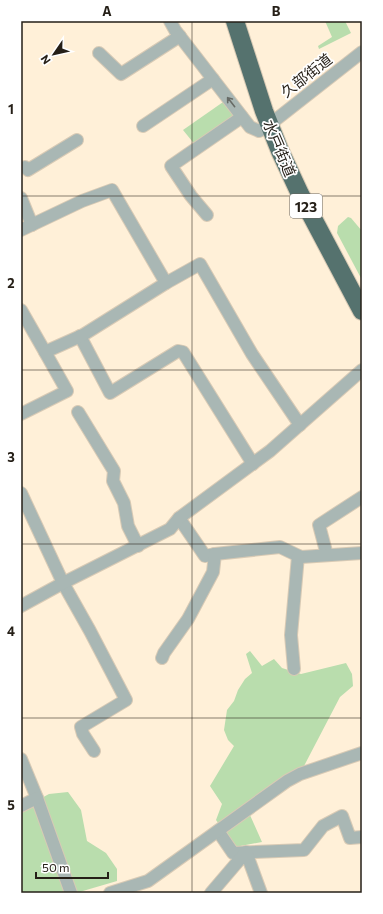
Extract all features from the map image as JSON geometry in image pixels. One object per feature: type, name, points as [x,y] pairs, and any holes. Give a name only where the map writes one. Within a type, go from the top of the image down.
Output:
[{"type":"highway","name":"水戸街道","points":[[235,21],[269,124],[290,175],[362,311]]},
{"type":"street","points":[[170,21],[250,127],[259,131],[269,124]]},
{"type":"street","points":[[99,53],[121,74],[180,36]]},
{"type":"street","name":"久部街道","points":[[269,124],[362,52]]},
{"type":"street","points":[[143,126],[213,79]]},
{"type":"street","points":[[207,215],[191,196],[171,166],[242,117]]},
{"type":"street","points":[[22,165],[28,170],[76,140]]},
{"type":"street","points":[[21,198],[26,227],[82,201],[112,190],[166,283]]},
{"type":"street","points":[[45,352],[80,336],[166,283],[200,264],[252,354],[300,425]]},
{"type":"street","points":[[21,310],[67,391],[21,414]]},
{"type":"street","points":[[80,336],[110,393],[178,351],[183,352],[253,464]]},
{"type":"street","points":[[21,606],[170,529],[179,518],[270,451],[362,370]]},
{"type":"street","points":[[78,412],[114,471],[113,481],[124,503],[128,526],[138,546]]},
{"type":"street","points":[[21,493],[63,583],[126,700],[81,727],[83,734],[94,751]]},
{"type":"street","points":[[327,555],[319,525],[362,497]]},
{"type":"street","points":[[179,518],[205,556],[280,547],[301,557],[362,553]]},
{"type":"street","points":[[162,658],[188,619],[213,572],[215,554]]},
{"type":"street","points":[[294,669],[291,635],[298,556]]},
{"type":"street","points":[[110,893],[148,881],[287,781],[300,774],[362,753]]},
{"type":"street","points":[[21,759],[37,798],[71,893]]},
{"type":"street","points":[[21,806],[37,798]]},
{"type":"street","points":[[218,831],[233,852],[304,850],[323,826],[342,816],[350,838],[362,838]]},
{"type":"street","points":[[211,893],[246,852]]},
{"type":"street","points":[[246,852],[261,893]]},
{"type":"green space","points":[[325,21],[345,21],[351,33],[319,49],[318,46],[332,37]]},
{"type":"green space","points":[[226,100],[239,117],[196,146],[183,130]]},
{"type":"green space","points":[[348,217],[351,218],[362,231],[362,280],[337,233],[338,226]]},
{"type":"green space","points":[[250,651],[262,666],[274,659],[282,668],[301,674],[346,663],[352,674],[353,686],[340,697],[304,766],[281,778],[245,804],[262,842],[235,847],[216,820],[222,804],[210,786],[234,746],[228,740],[224,730],[227,710],[234,701],[238,690],[245,679],[252,673],[246,654]]},
{"type":"green space","points":[[68,792],[81,810],[87,841],[106,853],[117,869],[117,881],[76,893],[21,893],[21,809],[49,794]]}]
